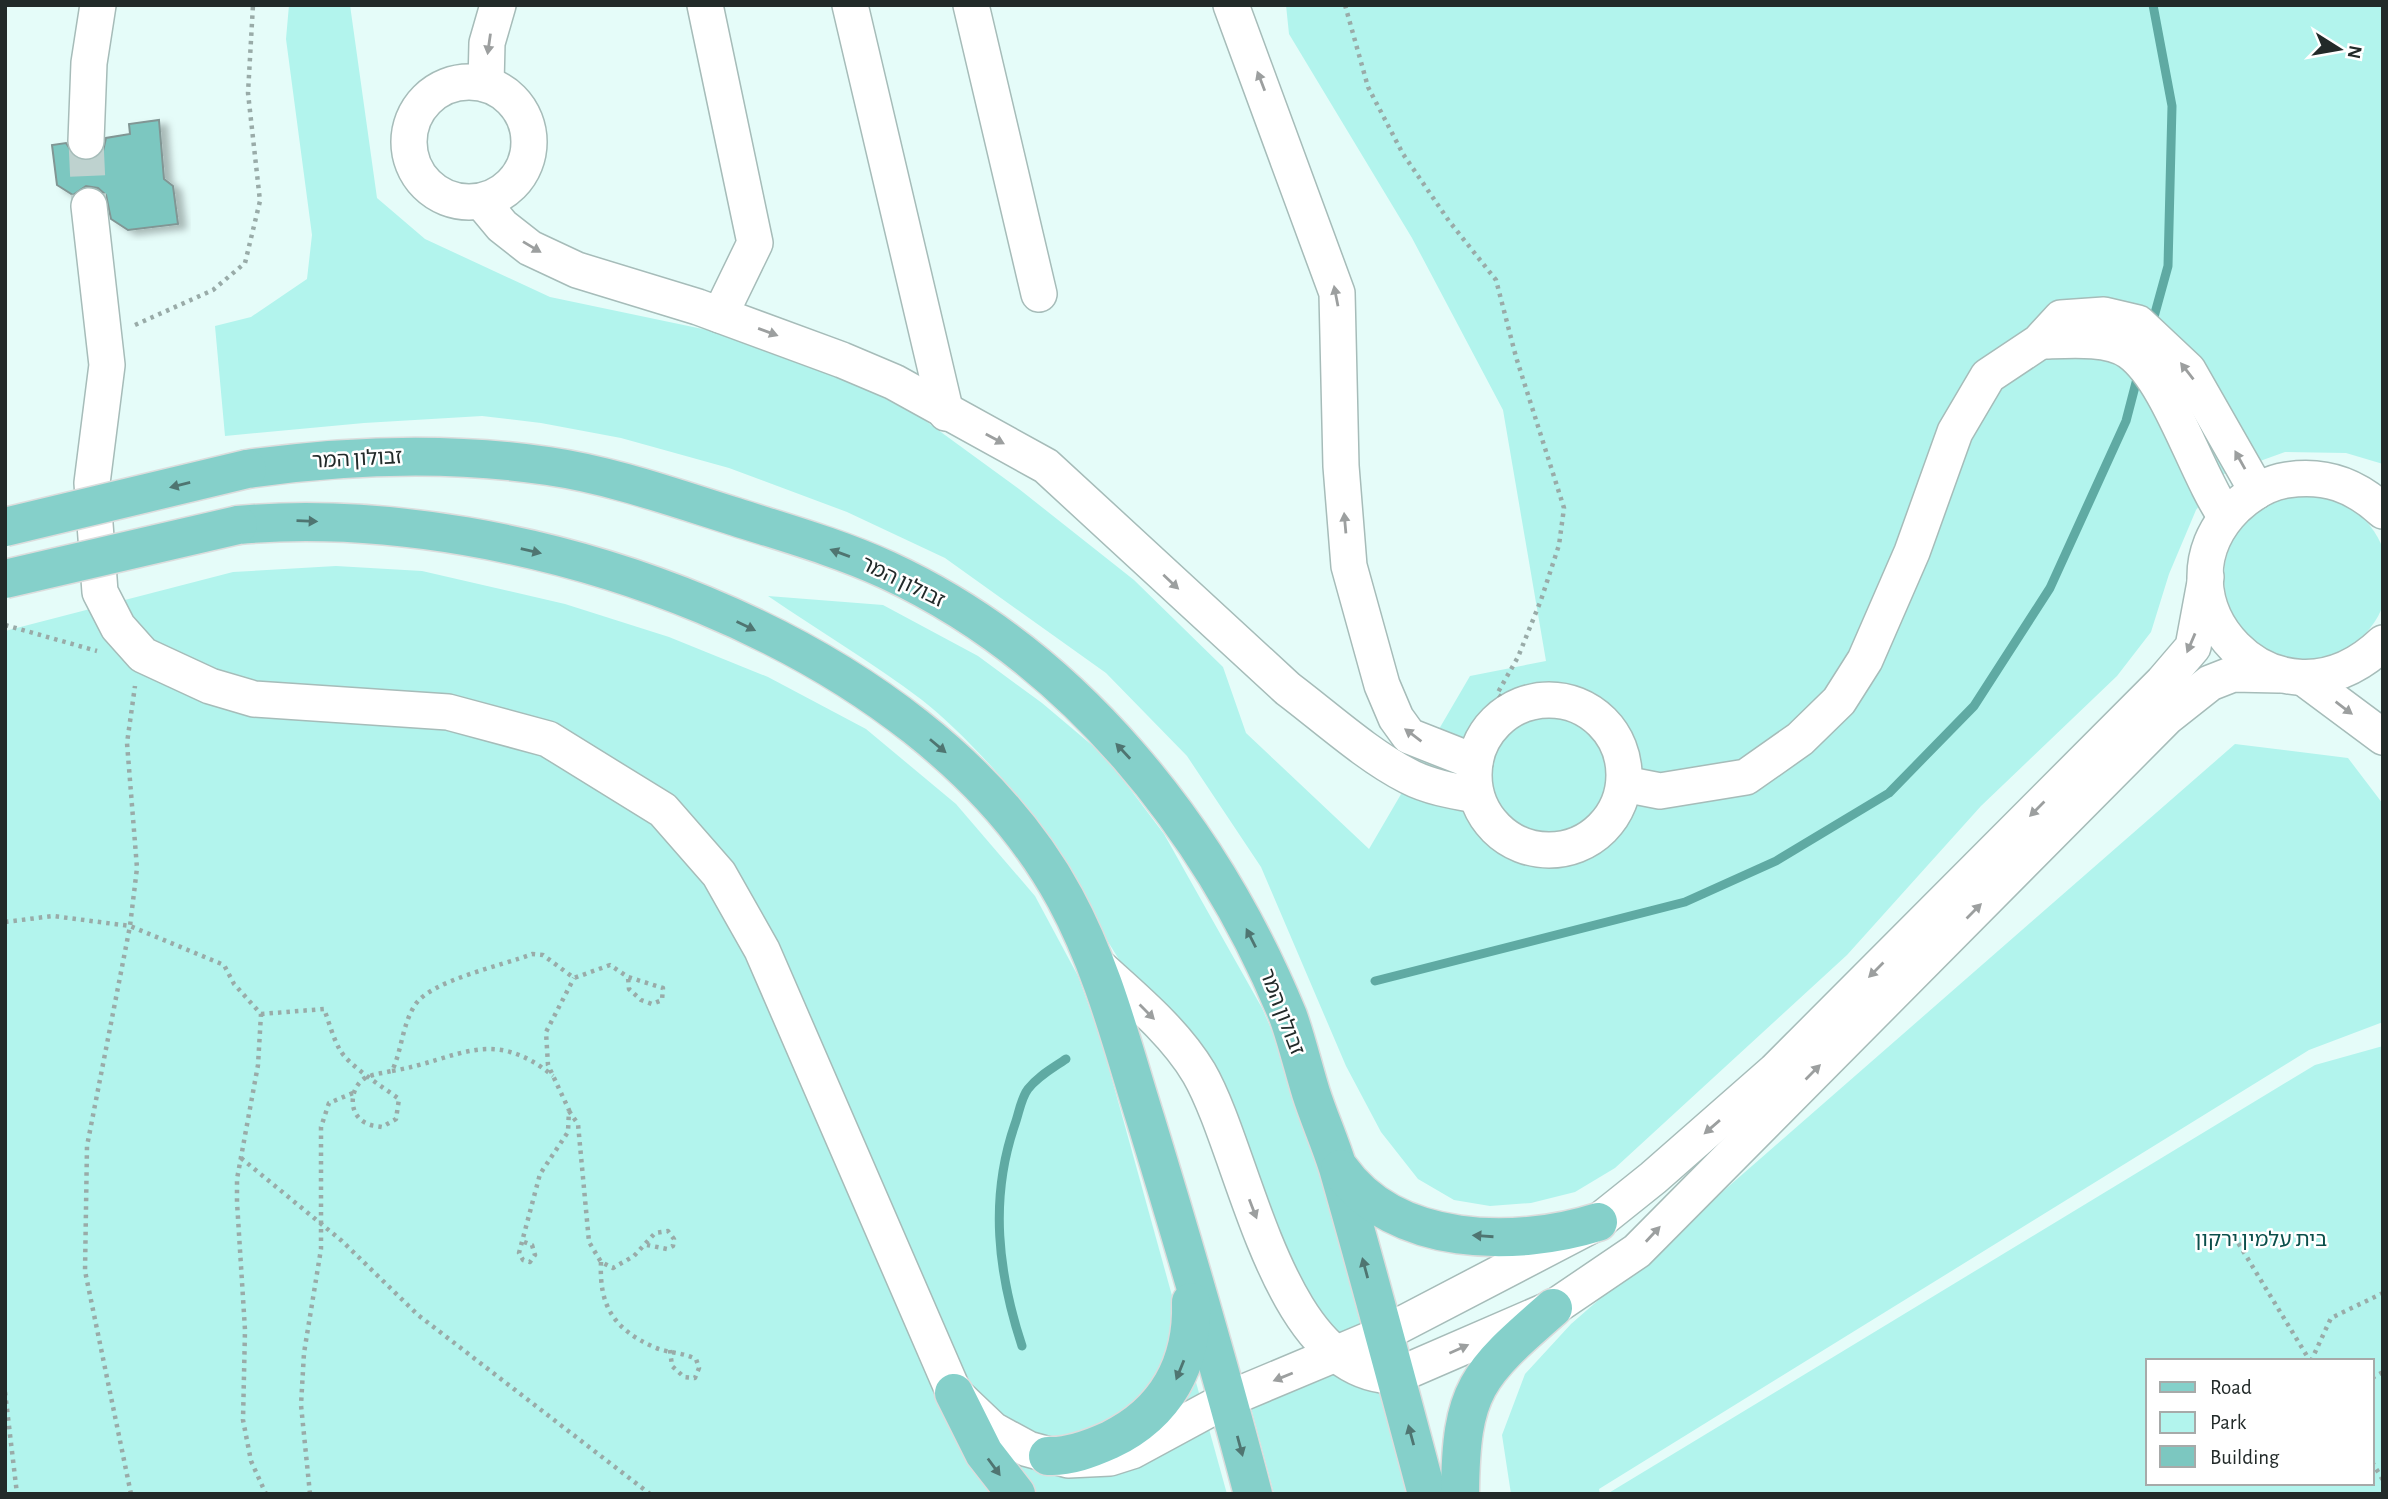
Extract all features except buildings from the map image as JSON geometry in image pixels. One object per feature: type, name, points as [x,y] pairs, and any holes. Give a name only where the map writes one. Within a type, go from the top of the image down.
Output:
[{"type":"main road","name":"זבולון המר","points":[[5,527],[247,469],[334,457],[402,456],[549,466],[666,495],[786,533],[887,570],[996,633],[1050,676],[1089,714],[1186,826],[1222,882],[1289,1019],[1336,1164],[1427,1494]]},
{"type":"main road","points":[[5,579],[239,526],[292,521],[383,524],[468,536],[571,560],[661,589],[790,648],[843,676],[898,713],[980,783],[1038,855],[1065,898],[1097,965],[1187,1254],[1253,1494]]},
{"type":"main road","points":[[1336,1164],[1354,1189],[1374,1205],[1416,1224],[1450,1233],[1532,1237],[1563,1233],[1598,1222]]},
{"type":"main road","points":[[1048,1456],[1063,1457],[1126,1432],[1149,1416],[1166,1397],[1178,1377],[1190,1331],[1187,1254]]},
{"type":"main road","points":[[1460,1494],[1460,1442],[1468,1406],[1480,1380],[1500,1354],[1553,1308]]},
{"type":"main road","points":[[954,1393],[984,1453],[1016,1494]]},
{"type":"street","points":[[86,141],[89,63],[98,5]]},
{"type":"street","points":[[486,84],[487,43],[498,5]]},
{"type":"street","points":[[705,5],[755,243],[720,315]]},
{"type":"street","points":[[850,5],[946,413]]},
{"type":"street","points":[[971,5],[1039,294]]},
{"type":"street","points":[[1231,5],[1337,293],[1341,466],[1349,566],[1382,685],[1396,718],[1409,736],[1475,779]]},
{"type":"street","points":[[468,82],[486,84],[504,93],[519,107],[527,125],[530,145],[525,164],[515,181],[500,194],[482,202],[463,203],[430,189],[418,175],[411,158],[409,140],[412,122],[421,106],[434,93],[450,85],[468,82]]},
{"type":"street","points":[[482,202],[502,226],[542,253],[577,270],[720,315],[894,382],[1046,466],[1288,688],[1394,767],[1443,789],[1475,779]]},
{"type":"street","points":[[89,206],[107,365],[92,483],[100,592],[118,627],[143,655],[210,686],[254,699],[447,712],[548,739],[663,810],[719,874],[762,950],[954,1393],[993,1430],[1048,1456],[1089,1461],[1132,1451],[1228,1399],[1338,1356],[1383,1334],[1598,1222],[1653,1178],[1775,1071],[2163,682],[2193,647],[2211,546],[2226,517],[2257,491],[2277,481],[2308,476],[2339,482],[2378,501]]},
{"type":"street","points":[[1624,784],[1660,791],[1746,777],[1800,739],[1839,701],[1865,660],[1912,552],[1955,432],[1988,376],[2039,342],[2061,318],[2096,327],[2138,323],[2188,370],[2257,491]]},
{"type":"street","points":[[2096,327],[2129,351],[2156,383],[2209,493],[2226,517]]},
{"type":"street","points":[[2206,578],[2209,603],[2219,628],[2235,649],[2255,665],[2292,677],[2383,737]]},
{"type":"street","points":[[1097,965],[1174,1040],[1198,1072],[1278,1275],[1311,1329],[1338,1356],[1368,1374],[1396,1376],[1553,1308],[1637,1251],[2167,717],[2210,684],[2233,674],[2292,677],[2336,674],[2364,661],[2383,643]]},
{"type":"street","points":[[1537,700],[1560,700],[1582,707],[1601,720],[1615,738],[1623,760],[1624,784],[1618,806],[1605,826],[1588,840],[1543,851],[1521,845],[1501,833],[1485,816],[1475,779],[1482,740],[1496,721],[1514,708],[1537,700]]},
{"type":"path","points":[[107,365],[138,322],[213,290],[245,263],[260,201],[248,93],[253,5]]},
{"type":"path","points":[[1345,5],[1368,88],[1403,154],[1449,222],[1496,280],[1516,357],[1564,508],[1559,545],[1542,600],[1518,657],[1497,694],[1514,708]]},
{"type":"path","points":[[5,625],[98,651]]},
{"type":"path","points":[[131,1494],[85,1271],[87,1146],[130,926],[137,868],[127,743],[138,662],[143,655]]},
{"type":"path","points":[[5,922],[53,916],[130,926],[223,965],[234,984],[261,1014],[258,1065],[241,1158],[237,1202],[245,1330],[243,1420],[251,1461],[266,1494]]},
{"type":"path","points":[[392,1071],[414,1006],[425,993],[458,978],[532,954],[543,955],[574,978]]},
{"type":"path","points":[[628,977],[629,989],[641,1000],[652,1004],[662,1000],[663,988],[628,977],[610,965],[574,978],[546,1032],[548,1065],[578,1125],[589,1242],[601,1262],[612,1268],[647,1245],[655,1233],[668,1231],[674,1239],[673,1246],[667,1249],[647,1245]]},
{"type":"path","points":[[261,1014],[324,1009],[341,1052],[370,1076],[399,1099],[396,1119],[382,1127],[364,1123],[352,1108],[353,1093],[362,1080],[370,1076],[420,1067],[473,1049],[516,1053],[532,1059],[554,1077]]},
{"type":"path","points":[[310,1494],[301,1405],[304,1353],[319,1267],[322,1225],[321,1127],[329,1103],[353,1093]]},
{"type":"path","points":[[524,1242],[532,1245],[535,1255],[530,1262],[523,1260],[519,1253],[540,1174],[568,1132],[569,1110]]},
{"type":"path","points":[[241,1158],[322,1225],[418,1315],[650,1494]]},
{"type":"path","points":[[2234,1236],[2310,1359]]},
{"type":"path","points":[[601,1262],[600,1286],[608,1311],[622,1328],[656,1348],[670,1350],[696,1359],[699,1368],[695,1378],[684,1377],[671,1366],[670,1350]]},
{"type":"path","points":[[2312,1359],[2331,1318],[2383,1293]]},
{"type":"path","points":[[5,1392],[17,1494]]},
{"type":"green space","points":[[289,5],[350,5],[377,198],[425,239],[550,297],[736,336],[841,375],[923,419],[1019,489],[1134,580],[1223,667],[1246,733],[1369,849],[1470,676],[1546,661],[1503,410],[1412,238],[1289,34],[1286,5],[2383,5],[2383,464],[2346,453],[2285,452],[2224,474],[2196,510],[2169,574],[2151,632],[2117,676],[1981,806],[1847,955],[1615,1168],[1575,1192],[1531,1203],[1490,1206],[1454,1200],[1418,1179],[1381,1132],[1346,1066],[1261,867],[1187,756],[1106,673],[945,558],[847,512],[729,468],[621,438],[541,423],[482,416],[364,423],[225,436],[215,326],[251,317],[307,279],[312,235],[286,39]]},
{"type":"green space","points":[[2306,495],[2337,502],[2364,519],[2381,546],[2388,577],[2381,608],[2364,635],[2337,652],[2306,659],[2275,652],[2248,635],[2231,608],[2224,577],[2231,546],[2248,519],[2275,502]]},
{"type":"green space","points":[[336,566],[422,571],[565,604],[669,637],[768,677],[866,729],[956,804],[1035,896],[1078,976],[1100,1036],[1227,1494],[5,1494],[5,631],[233,572]]},
{"type":"green space","points":[[768,596],[883,605],[978,656],[1042,703],[1106,757],[1164,834],[1262,1008],[1299,1092],[1369,1323],[1342,1342],[1322,1321],[1132,979],[1059,854],[1022,802],[990,764],[922,700]]},
{"type":"green space","points":[[2235,744],[2348,758],[2383,804],[2383,1022],[2309,1050],[1599,1489],[1600,1494],[1511,1494],[1502,1435],[1525,1374],[1571,1324]]},
{"type":"green space","name":"בית עלמין ירקון","points":[[2383,1046],[2383,1494],[1607,1494],[2315,1065]]},
{"type":"green space","points":[[1333,1372],[1362,1388],[1388,1390],[1414,1494],[1274,1494],[1251,1408]]},
{"type":"waterway","points":[[2152,324],[2168,266],[2172,106],[2153,5]]},
{"type":"waterway","points":[[1375,981],[1685,902],[1776,861],[1889,793],[1974,706],[2050,588],[2126,421],[2138,375]]},
{"type":"waterway","points":[[1022,1346],[1002,1263],[999,1208],[1002,1180],[1007,1152],[1026,1093],[1041,1076],[1066,1059]]},
{"type":"tunnel","points":[[86,141],[89,206]]}]
